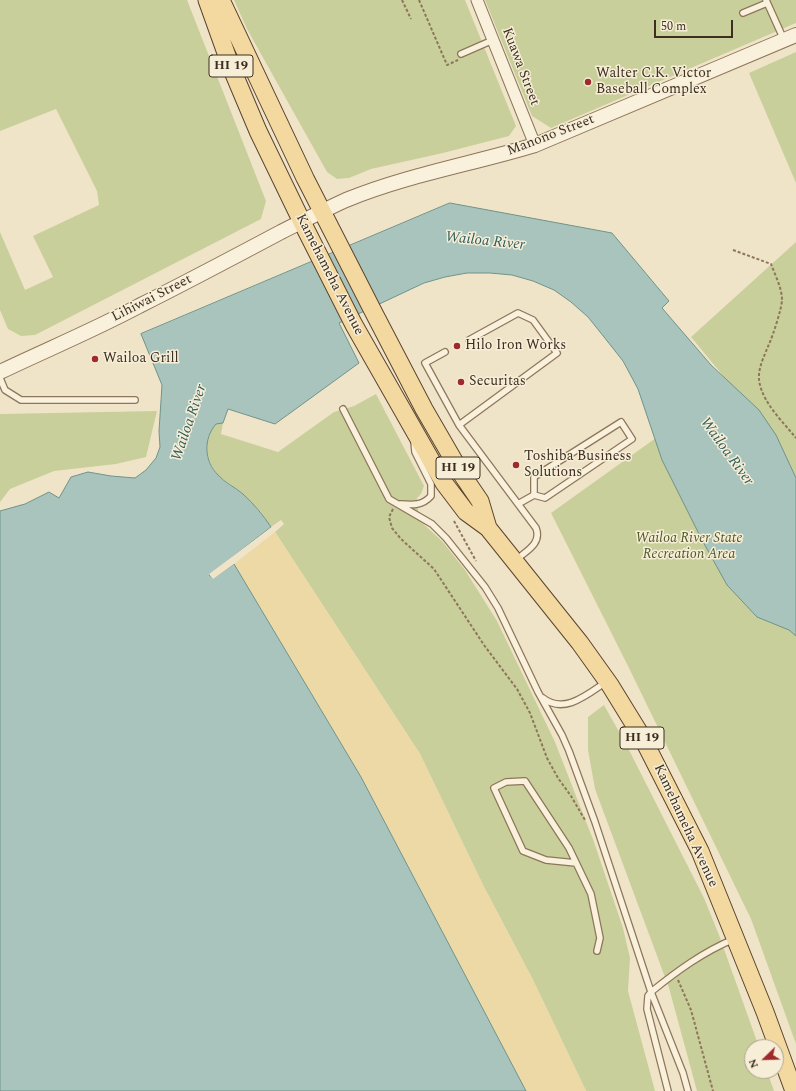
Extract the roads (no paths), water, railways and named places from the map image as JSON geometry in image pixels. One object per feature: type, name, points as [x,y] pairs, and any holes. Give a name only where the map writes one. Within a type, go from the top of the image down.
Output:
[{"type":"main road","name":"Kamehameha Avenue","points":[[207,0],[231,67],[258,131],[302,222],[354,325],[444,483],[466,512],[488,528],[580,643],[626,710],[661,774],[700,851],[765,1012],[794,1091]]},
{"type":"main road","name":"Kamehameha Avenue","points":[[221,0],[305,178],[424,409],[480,501],[488,528]]},
{"type":"street","name":"Kuawa Street","points":[[477,0],[535,145]]},
{"type":"street","name":"Manono Street","points":[[302,222],[348,200],[397,182],[433,171],[500,156],[535,145],[790,38]]},
{"type":"street","name":"Lihiwai Street","points":[[0,372],[139,307],[302,222]]},
{"type":"lane","points":[[743,13],[767,1],[790,38]]},
{"type":"lane","points":[[460,57],[494,40]]},
{"type":"lane","points":[[459,425],[557,353],[533,320],[518,313],[469,340]]},
{"type":"lane","points":[[445,352],[425,363],[459,425],[536,528],[538,539],[514,561]]},
{"type":"lane","points":[[0,378],[5,390],[21,400],[135,400]]},
{"type":"lane","points":[[343,409],[389,498],[396,504],[432,524],[446,538],[485,587],[498,608],[538,692],[562,735],[569,751],[595,822],[651,992],[683,1073],[688,1091]]},
{"type":"lane","points":[[621,422],[632,439],[545,498],[534,494],[534,477],[621,422]]},
{"type":"lane","points":[[396,504],[416,505],[425,502],[431,496],[431,484],[414,452],[414,430]]},
{"type":"lane","points":[[518,504],[534,494]]},
{"type":"lane","points":[[538,692],[549,703],[565,705],[577,701],[607,681]]},
{"type":"lane","points":[[576,863],[546,860],[522,851],[494,788],[506,782],[525,781],[569,848],[591,894],[600,938],[597,951]]},
{"type":"lane","points":[[668,1091],[647,1009],[648,996],[675,973],[705,953],[736,938]]},
{"type":"water","name":"Wailoa River","points":[[450,203],[612,233],[669,301],[662,308],[711,365],[759,410],[776,435],[796,478],[796,636],[789,630],[757,617],[727,585],[702,540],[662,460],[638,389],[623,361],[588,317],[554,290],[533,281],[512,275],[467,273],[424,283],[339,323],[359,363],[275,424],[228,409],[223,423],[216,424],[212,430],[207,443],[207,450],[213,469],[218,475],[247,498],[271,527],[209,575],[213,578],[234,564],[361,777],[526,1091],[0,1091],[0,511],[25,504],[49,492],[59,498],[71,477],[88,472],[135,478],[146,470],[156,458],[160,447],[159,431],[162,385],[141,334]]},
{"type":"place","name":"Walter C.K. Victor Baseball Complex","points":[[588,82]]},
{"type":"place","name":"Hilo Iron Works","points":[[457,346]]},
{"type":"place","name":"Wailoa Grill","points":[[95,359]]},
{"type":"place","name":"Securitas","points":[[461,382]]},
{"type":"place","name":"Toshiba Business Solutions","points":[[516,465]]},
{"type":"park label","name":"Wailoa River State Recreation Area","points":[[689,548]]}]
